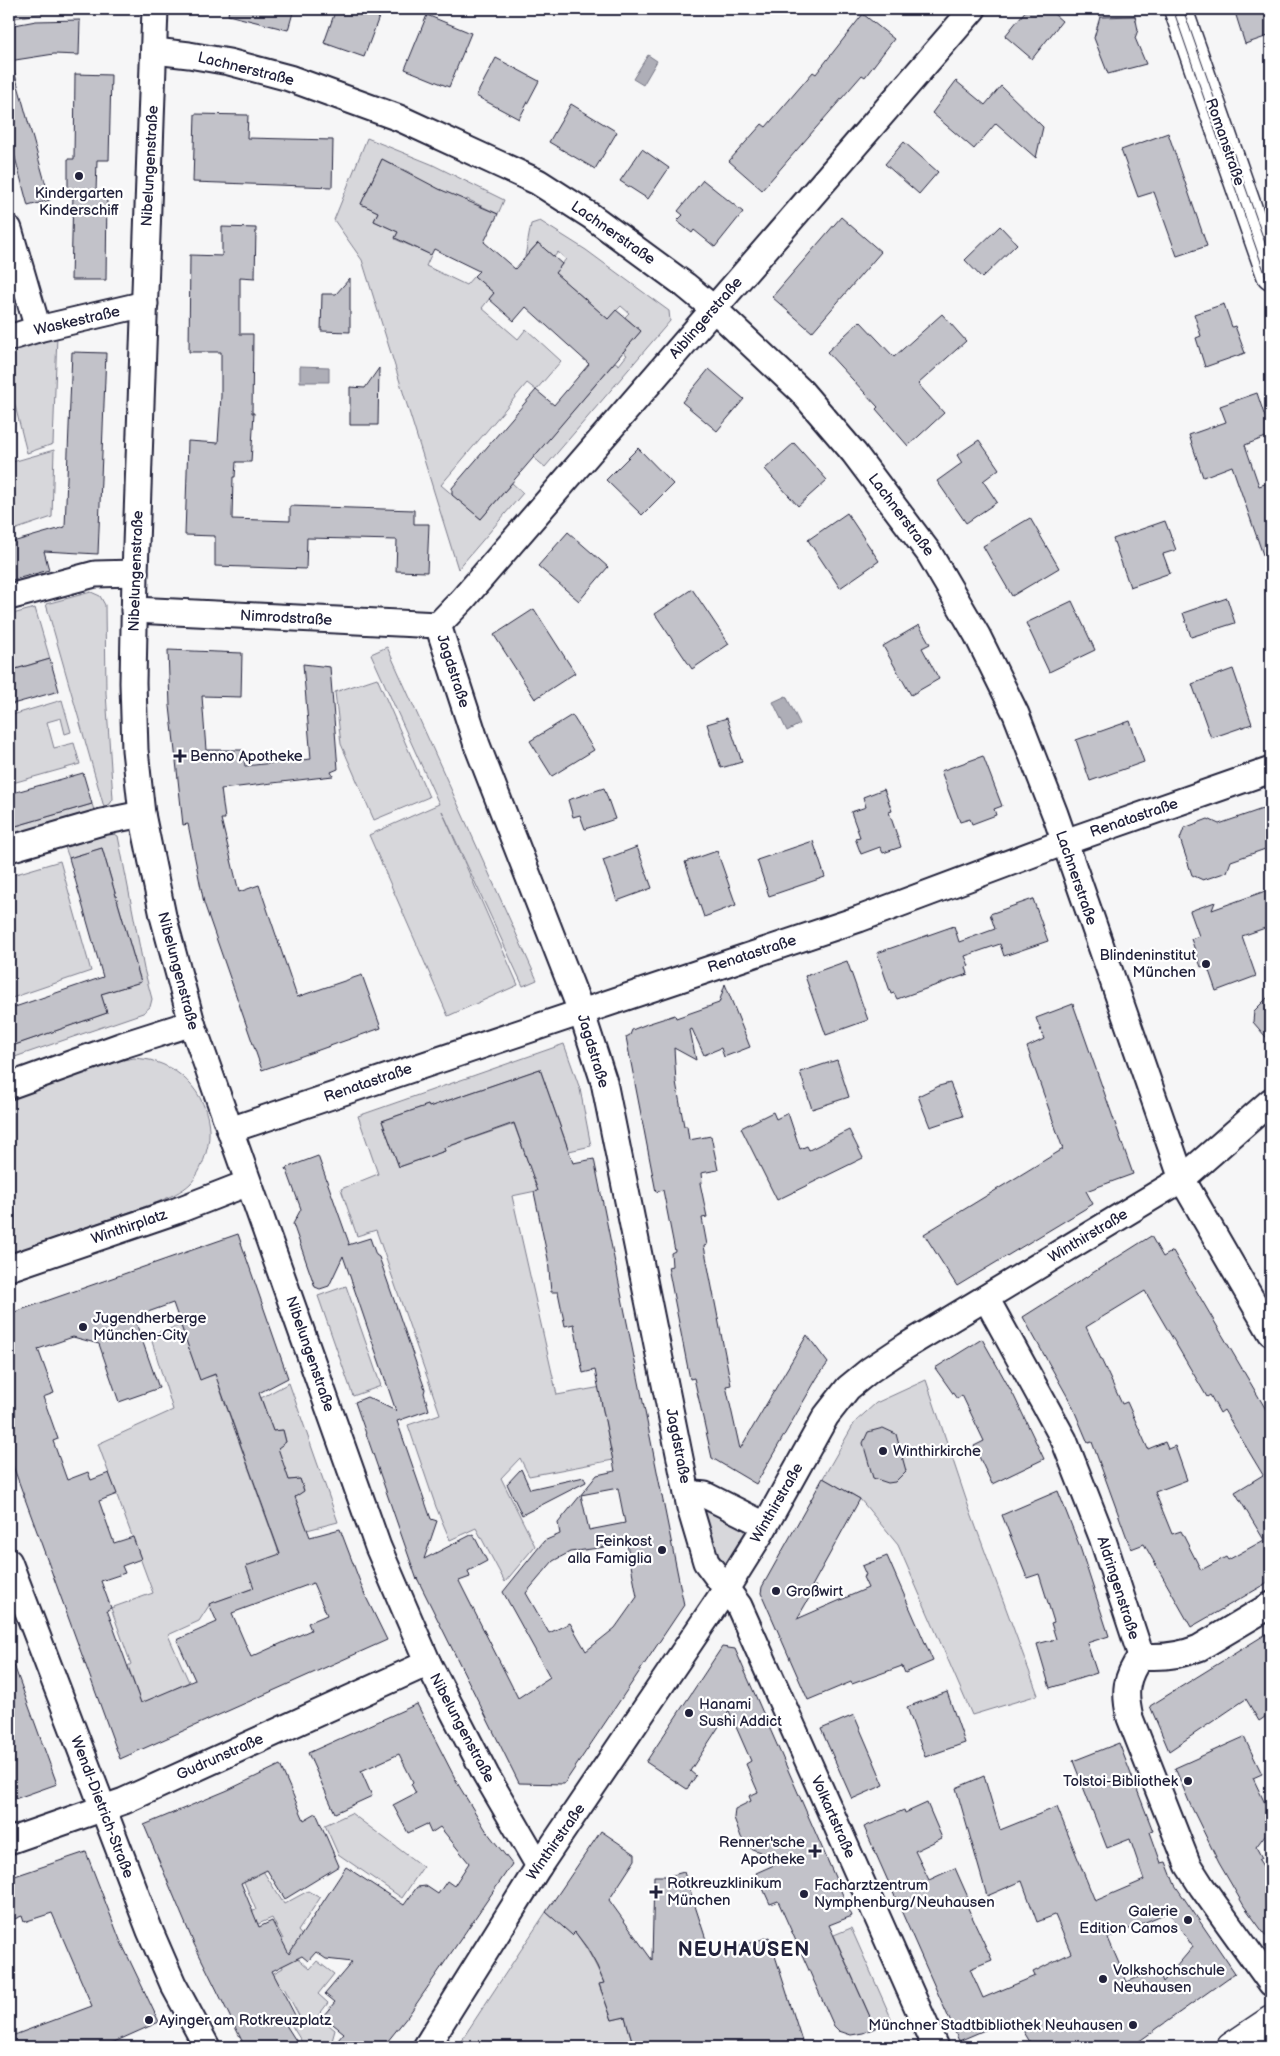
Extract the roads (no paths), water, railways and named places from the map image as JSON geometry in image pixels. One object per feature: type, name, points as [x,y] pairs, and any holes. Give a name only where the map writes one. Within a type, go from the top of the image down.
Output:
[{"type":"main road","name":"Romanstraße","points":[[1178,9],[1271,274]]},
{"type":"main road","points":[[1231,2047],[1271,2020]]},
{"type":"street","name":"Nibelungenstraße","points":[[155,9],[135,573],[134,718],[142,814],[162,916],[192,1023],[378,1547],[428,1664],[486,1775],[539,1866]]},
{"type":"street","name":"Aiblingerstraße","points":[[438,625],[469,592],[973,9]]},
{"type":"street","name":"Lachnerstraße","points":[[155,51],[229,62],[289,78],[399,118],[538,182],[614,233],[685,286],[714,309],[801,390],[854,453],[929,553],[977,635],[1016,714],[1065,842],[1095,934],[1182,1179],[1271,1334]]},
{"type":"street","points":[[9,229],[38,329]]},
{"type":"street","name":"Waskestraße","points":[[9,338],[38,329],[145,304]]},
{"type":"street","points":[[9,597],[95,574],[135,573]]},
{"type":"street","name":"Nimrodstraße","points":[[134,610],[438,625]]},
{"type":"street","name":"Jagdstraße","points":[[438,625],[477,745],[581,1011],[604,1082],[687,1494],[706,1562],[726,1589]]},
{"type":"street","name":"Renatastraße","points":[[230,1130],[859,919],[1065,842],[1271,770]]},
{"type":"street","points":[[9,849],[102,822],[142,814]]},
{"type":"street","points":[[9,1086],[123,1045],[192,1023]]},
{"type":"street","name":"Winthirstraße","points":[[426,2047],[539,1866],[726,1589],[765,1525],[826,1416],[848,1388],[870,1370],[906,1346],[1182,1179],[1271,1101]]},
{"type":"street","name":"Winthirplatz","points":[[9,1268],[176,1211],[248,1183]]},
{"type":"street","name":"Aldringenstraße","points":[[986,1298],[1064,1440],[1102,1537],[1140,1656],[1129,1676],[1126,1687],[1130,1718],[1188,1865],[1271,1983]]},
{"type":"street","name":"Jagdstraße","points":[[687,1494],[705,1495],[765,1525]]},
{"type":"street","name":"Wendl-Dietrich-Straße","points":[[9,1562],[150,1931],[173,1984],[205,2047]]},
{"type":"street","name":"Volkartstraße","points":[[726,1589],[739,1606],[935,2047]]},
{"type":"street","points":[[1140,1656],[1167,1657],[1187,1653],[1199,1648],[1271,1605]]},
{"type":"street","name":"Gudrunstraße","points":[[9,1841],[124,1801],[428,1664]]},
{"type":"tram line","points":[[1173,9],[1271,291]]},
{"type":"tram line","points":[[1183,9],[1271,260]]},
{"type":"tram line","points":[[1259,2047],[1271,2039]]},
{"type":"place","name":"Kindergarten Kinderschiff","points":[[79,176]]},
{"type":"place","name":"Benno Apotheke","points":[[180,756]]},
{"type":"place","name":"Blindeninstitut München","points":[[1206,964]]},
{"type":"place","name":"Jugendherberge München-City","points":[[83,1327]]},
{"type":"place","name":"Winthirkirche","points":[[883,1451]]},
{"type":"place","name":"Feinkost alla Famiglia","points":[[662,1550]]},
{"type":"place","name":"Großwirt","points":[[776,1591]]},
{"type":"place","name":"Hanami Sushi Addict","points":[[689,1713]]},
{"type":"place","name":"Tolstoi-Bibliothek","points":[[1188,1781]]},
{"type":"place","name":"Renner'sche Apotheke","points":[[815,1851]]},
{"type":"place","name":"Rotkreuzklinikum München","points":[[656,1892]]},
{"type":"place","name":"Facharztzentrum Nymphenburg/Neuhausen","points":[[804,1894]]},
{"type":"place","name":"Galerie Edition Camos","points":[[1188,1920]]},
{"type":"place","name":"Volkshochschule Neuhausen","points":[[1103,1979]]},
{"type":"place","name":"Ayinger am Rotkreuzplatz","points":[[149,2020]]},
{"type":"place","name":"Münchner Stadtbibliothek Neuhausen","points":[[1133,2025]]},
{"type":"district","name":"NEUHAUSEN","points":[[744,1950]]}]
